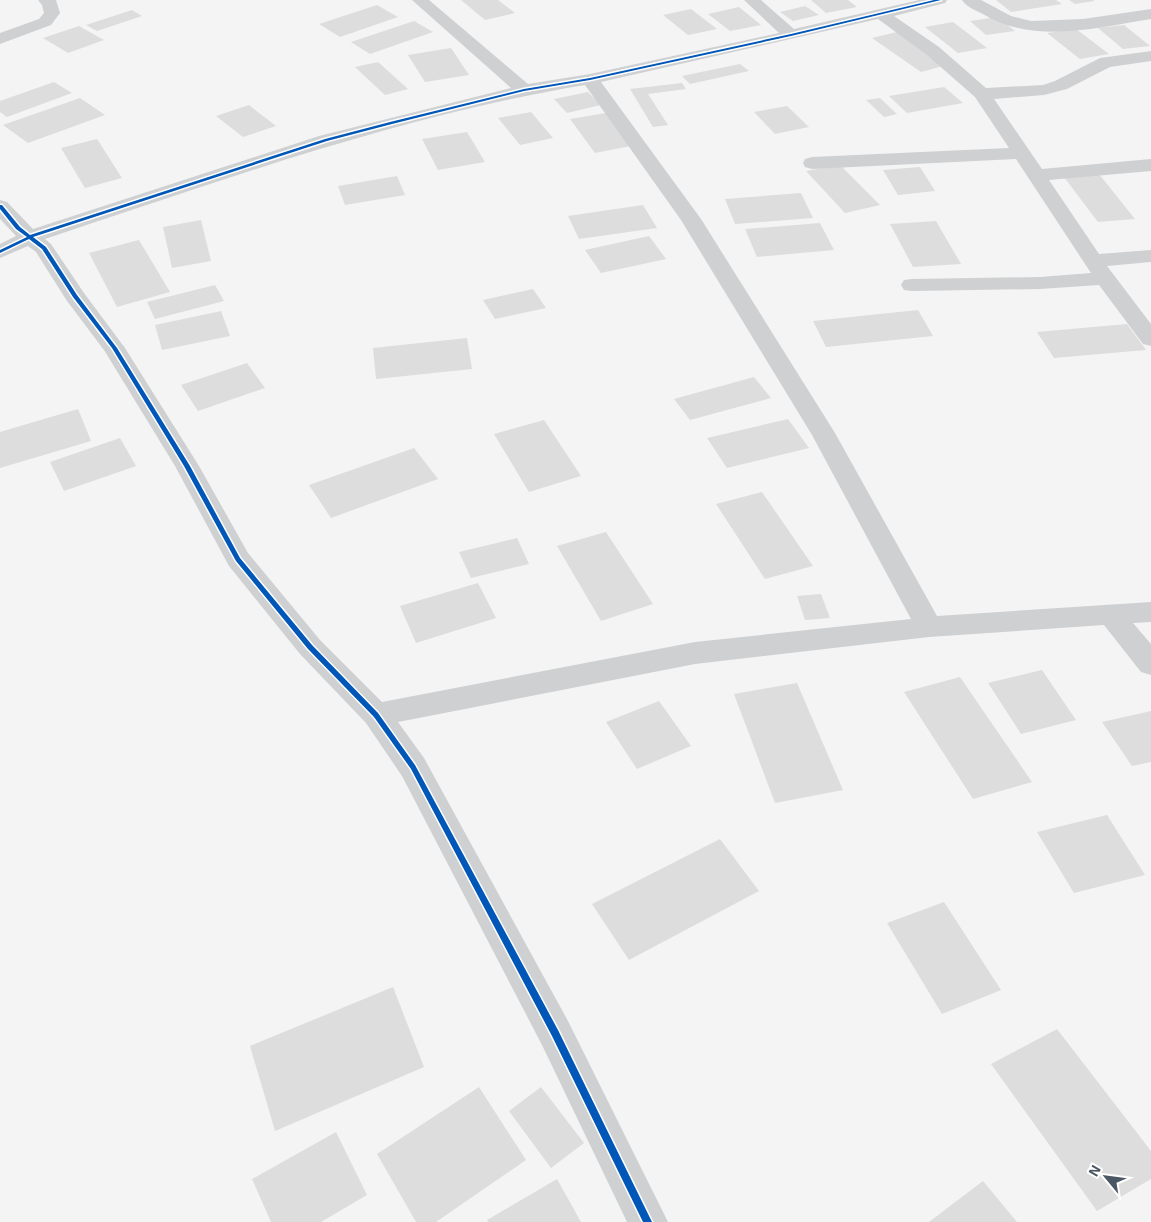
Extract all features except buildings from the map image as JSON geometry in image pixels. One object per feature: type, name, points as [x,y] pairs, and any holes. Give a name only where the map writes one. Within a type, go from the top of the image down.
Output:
[{"type":"street","points":[[0,40],[45,22],[52,13],[50,3],[46,0]]},
{"type":"street","points":[[420,0],[524,90]]},
{"type":"street","points":[[752,0],[790,35]]},
{"type":"street","points":[[0,252],[30,237],[326,140],[524,90],[590,79],[938,0]]},
{"type":"street","points":[[970,0],[1002,19],[1034,27],[1092,23],[1151,14]]},
{"type":"street","points":[[881,14],[933,51],[982,94],[1100,270],[1151,339]]},
{"type":"street","points":[[1129,17],[1145,34]]},
{"type":"street","points":[[982,94],[1044,90],[1061,85],[1106,62],[1151,56]]},
{"type":"street","points":[[590,79],[691,219],[823,433],[929,627]]},
{"type":"street","points":[[812,163],[1020,153]]},
{"type":"street","points":[[1037,175],[1151,164]]},
{"type":"street","points":[[0,206],[18,228],[44,248],[75,296],[114,348],[196,482],[238,559],[310,647],[376,715],[413,767],[555,1033],[648,1222]]},
{"type":"street","points":[[912,285],[1040,283],[1100,270],[1151,256]]},
{"type":"street","points":[[376,715],[694,653],[929,627],[1151,612]]},
{"type":"street","points":[[1110,614],[1151,664]]},
{"type":"cycle path","points":[[0,252],[30,237],[326,140],[524,90],[590,79],[939,0]]},
{"type":"cycle path","points":[[0,206],[18,228],[44,248],[75,296],[114,348],[187,466],[238,559],[310,647],[376,715],[413,767],[555,1033],[648,1222]]}]
